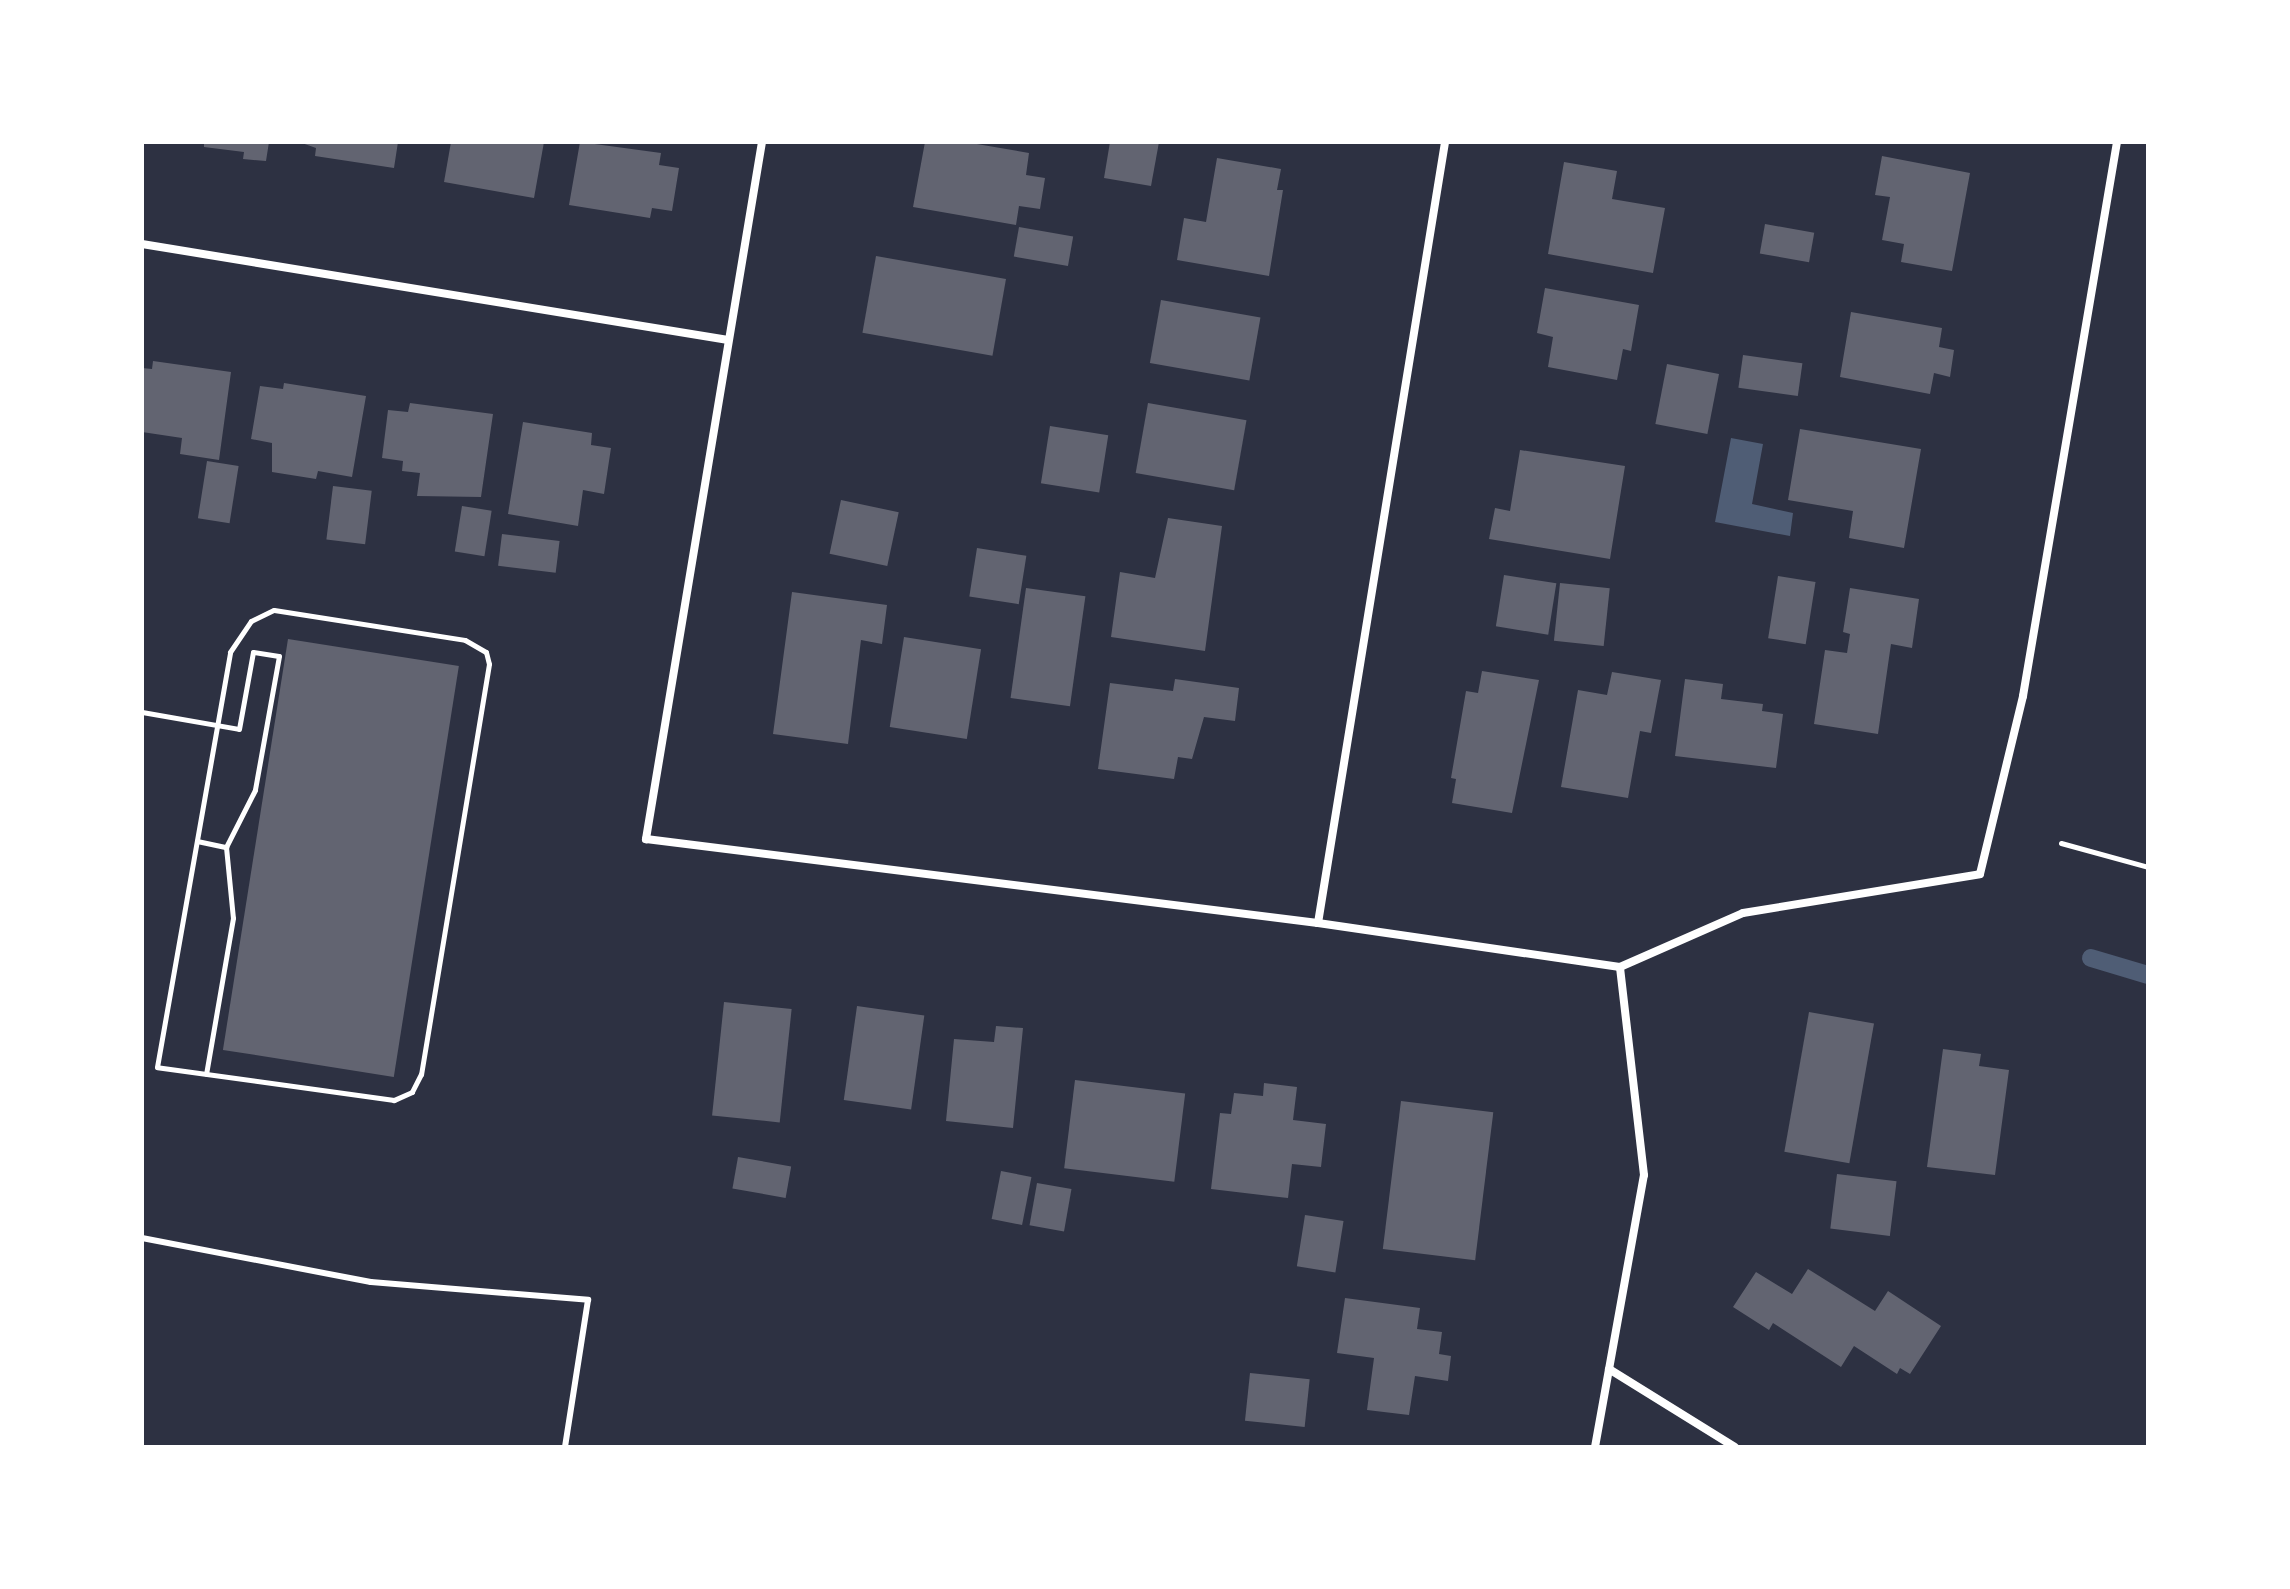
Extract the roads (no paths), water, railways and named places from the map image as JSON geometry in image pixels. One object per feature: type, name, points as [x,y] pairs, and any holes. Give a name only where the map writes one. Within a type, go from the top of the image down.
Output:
[{"type":"street","points":[[762,142],[646,839],[1318,923],[1620,967],[1743,913],[1980,874],[2023,696],[2117,142]]},
{"type":"street","points":[[1318,923],[1445,142]]},
{"type":"street","points":[[142,244],[728,340]]},
{"type":"street","points":[[1595,1447],[1644,1175],[1620,967]]},
{"type":"street","points":[[1609,1369],[1735,1447]]},
{"type":"lane","points":[[142,1238],[371,1282],[588,1300],[565,1447]]},
{"type":"water","points":[[1731,438],[1763,444],[1752,504],[1793,513],[1790,536],[1715,522]]},
{"type":"waterway","points":[[2091,958],[2148,975]]}]
